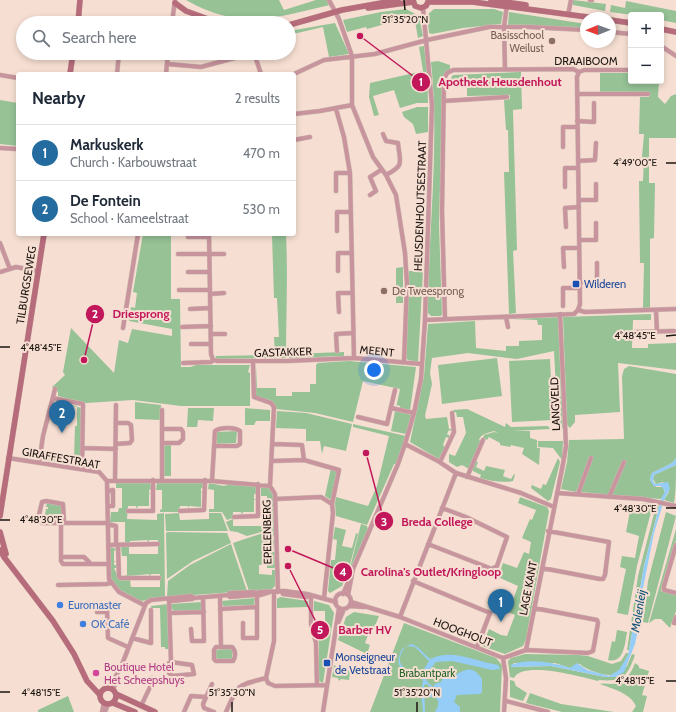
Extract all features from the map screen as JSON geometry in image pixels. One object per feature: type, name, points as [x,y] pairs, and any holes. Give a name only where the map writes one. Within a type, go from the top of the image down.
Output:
[{"type":"main road","points":[[78,16],[80,0]]},
{"type":"main road","points":[[79,16],[84,0]]},
{"type":"main road","points":[[169,0],[201,16]]},
{"type":"main road","points":[[335,13],[342,10],[398,0]]},
{"type":"main road","points":[[491,0],[507,4]]},
{"type":"main road","points":[[296,23],[335,13],[413,1],[422,8],[428,1],[456,1],[507,4],[580,15]]},
{"type":"main road","points":[[569,13],[580,15]]},
{"type":"main road","points":[[616,21],[628,23]]},
{"type":"main road","points":[[664,30],[676,32]]},
{"type":"main road","points":[[70,72],[72,60]]},
{"type":"main road","name":"TILBURGSEWEG","points":[[0,516],[44,236]]},
{"type":"main road","name":"TILBURGSEWEG","points":[[0,490],[8,458]]},
{"type":"main road","points":[[0,532],[8,562]]},
{"type":"main road","points":[[0,550],[58,627],[83,672],[102,692],[108,703],[135,712]]},
{"type":"main road","points":[[102,692],[113,691],[155,712]]},
{"type":"main road","points":[[108,703],[116,699],[113,691]]},
{"type":"street","points":[[329,0],[352,56],[352,105],[373,157],[386,175],[396,196],[405,253],[407,284],[404,362]]},
{"type":"street","points":[[569,13],[571,0]]},
{"type":"street","points":[[173,16],[175,2]]},
{"type":"street","points":[[505,69],[504,27],[507,4]]},
{"type":"street","name":"HEUSDENHOUTSESTRAAT","points":[[345,594],[359,553],[389,486],[405,444],[414,413],[422,364],[425,320],[432,105],[427,40],[422,8]]},
{"type":"street","points":[[296,73],[324,60],[375,54],[427,40],[477,29],[504,27],[580,30]]},
{"type":"street","points":[[616,33],[628,34]]},
{"type":"street","points":[[664,48],[676,56]]},
{"type":"street","points":[[117,72],[118,60]]},
{"type":"street","points":[[166,72],[167,60]]},
{"type":"street","points":[[167,64],[201,67],[228,60]]},
{"type":"street","points":[[256,60],[260,72]]},
{"type":"street","name":"DRAAIBOOM","points":[[446,73],[453,70],[505,69],[573,69],[579,72],[584,70],[628,70]]},
{"type":"street","points":[[425,320],[574,314],[578,310],[580,304],[580,282],[577,77],[579,72]]},
{"type":"street","name":"HEUSDENHOUTSESTRAAT","points":[[445,319],[442,213],[444,79],[446,73]]},
{"type":"street","points":[[0,75],[16,78]]},
{"type":"street","points":[[577,94],[648,94]]},
{"type":"street","points":[[444,100],[507,97]]},
{"type":"street","points":[[577,121],[594,122],[594,103]]},
{"type":"street","points":[[296,114],[336,109],[352,105]]},
{"type":"street","name":"MEENT","points":[[336,109],[346,146],[350,173],[354,358],[422,364]]},
{"type":"street","points":[[563,147],[563,127],[578,127]]},
{"type":"street","points":[[383,134],[386,141],[398,143],[400,165],[397,169],[386,175]]},
{"type":"street","points":[[296,140],[310,137]]},
{"type":"street","points":[[578,161],[595,160],[596,143]]},
{"type":"street","points":[[0,148],[16,149]]},
{"type":"street","points":[[565,187],[565,168],[578,168]]},
{"type":"street","points":[[370,195],[376,191],[370,177],[381,170]]},
{"type":"street","points":[[336,191],[336,173],[350,173]]},
{"type":"street","points":[[579,200],[596,200],[596,184]]},
{"type":"street","points":[[566,227],[565,208],[579,207]]},
{"type":"street","points":[[337,231],[337,212],[351,212]]},
{"type":"street","points":[[579,240],[596,240],[596,223]]},
{"type":"street","points":[[123,328],[138,236]]},
{"type":"street","points":[[188,237],[198,236]]},
{"type":"street","points":[[209,236],[210,326],[211,354],[213,360]]},
{"type":"street","points":[[0,244],[10,268]]},
{"type":"street","points":[[564,267],[563,248],[579,248]]},
{"type":"street","points":[[338,272],[338,253],[352,253]]},
{"type":"street","points":[[178,254],[224,254]]},
{"type":"street","points":[[580,282],[597,282],[597,263]]},
{"type":"street","points":[[0,272],[16,267],[38,271]]},
{"type":"street","points":[[188,272],[209,272]]},
{"type":"street","points":[[563,306],[563,288],[580,288]]},
{"type":"street","points":[[179,290],[224,293]]},
{"type":"street","points":[[339,312],[338,293],[352,293]]},
{"type":"street","points":[[190,309],[210,308]]},
{"type":"street","points":[[578,310],[585,312],[676,310]]},
{"type":"street","points":[[656,310],[657,332]]},
{"type":"street","name":"LANGVELD","points":[[557,493],[566,446],[560,314]]},
{"type":"street","points":[[506,317],[508,327]]},
{"type":"street","points":[[182,327],[210,326]]},
{"type":"street","points":[[635,332],[674,331]]},
{"type":"street","name":"MEENT","points":[[337,351],[336,334],[353,333]]},
{"type":"street","points":[[211,334],[226,334]]},
{"type":"street","points":[[191,344],[211,344]]},
{"type":"street","name":"GASTAKKER","points":[[182,363],[212,362],[213,360],[218,362],[253,362],[354,358]]},
{"type":"street","points":[[253,362],[254,397],[271,403],[274,407],[270,486]]},
{"type":"street","points":[[39,463],[42,436],[55,389]]},
{"type":"street","points":[[358,417],[387,424],[395,390]]},
{"type":"street","points":[[53,398],[83,404],[82,469]]},
{"type":"street","points":[[115,480],[116,405]]},
{"type":"street","points":[[391,408],[414,413]]},
{"type":"street","points":[[162,410],[162,480]]},
{"type":"street","points":[[440,462],[454,432],[452,413]]},
{"type":"street","points":[[116,422],[130,423],[132,435],[130,443],[116,444]]},
{"type":"street","points":[[162,429],[181,429],[183,432],[183,439],[179,443],[162,443]]},
{"type":"street","points":[[212,481],[214,446],[215,431],[218,429],[237,429],[240,431],[240,444],[237,446],[214,446]]},
{"type":"street","points":[[467,477],[483,440]]},
{"type":"street","points":[[273,444],[302,445],[304,460]]},
{"type":"street","points":[[405,444],[440,462],[456,473],[521,493],[554,507]]},
{"type":"street","points":[[82,448],[116,449]]},
{"type":"street","name":"GIRAFFESTRAAT","points":[[8,458],[99,472],[108,481]]},
{"type":"street","points":[[578,494],[591,458]]},
{"type":"street","points":[[272,461],[304,460],[339,470],[332,504],[333,513],[324,598]]},
{"type":"street","points":[[609,497],[624,462]]},
{"type":"street","points":[[400,617],[456,473]]},
{"type":"street","points":[[128,511],[153,511],[153,480]]},
{"type":"street","points":[[180,510],[204,510],[205,480]]},
{"type":"street","name":"EPELENBERG","points":[[108,481],[205,480],[258,484],[270,486],[274,489],[276,592],[274,641],[266,678]]},
{"type":"street","points":[[108,481],[108,575],[111,582],[119,592],[144,605]]},
{"type":"street","name":"EPELENBERG","points":[[234,517],[258,516],[258,484]]},
{"type":"street","points":[[557,493],[657,501],[676,506]]},
{"type":"street","name":"LAGE KANT","points":[[526,650],[548,531],[557,493]]},
{"type":"street","points":[[275,499],[321,497],[332,504]]},
{"type":"street","points":[[108,564],[66,564],[61,561],[62,523],[63,504],[46,501],[42,502],[38,519],[40,523],[62,523],[108,524],[116,526],[120,578],[159,578]]},
{"type":"street","points":[[428,544],[492,569],[498,566],[507,537],[466,517],[442,508]]},
{"type":"street","points":[[542,568],[603,579],[608,560],[610,545],[608,541],[548,531]]},
{"type":"street","points":[[108,545],[158,544]]},
{"type":"street","points":[[676,546],[664,590],[676,593]]},
{"type":"street","points":[[61,557],[84,557],[91,564]]},
{"type":"street","points":[[414,581],[490,613]]},
{"type":"street","points":[[58,585],[107,584],[111,582]]},
{"type":"street","points":[[113,691],[144,605],[151,600],[169,599],[172,597],[187,596],[194,598],[228,595],[230,593],[257,593],[269,591],[299,593],[336,600],[345,594],[350,604],[342,608],[338,623],[323,712]]},
{"type":"street","points":[[243,623],[243,638],[257,638],[257,593]]},
{"type":"street","points":[[220,596],[221,647]]},
{"type":"street","points":[[310,596],[311,624],[316,643],[317,686]]},
{"type":"street","points":[[191,629],[192,641],[204,641],[203,597]]},
{"type":"street","points":[[169,599],[171,662],[169,663],[169,673],[172,676],[194,674],[192,665],[171,662]]},
{"type":"street","points":[[336,600],[342,608]]},
{"type":"street","name":"HOOGHOUT","points":[[350,604],[400,617],[503,658],[505,662],[506,701],[504,712]]},
{"type":"street","points":[[477,647],[491,607]]},
{"type":"street","points":[[220,608],[257,608]]},
{"type":"street","points":[[503,658],[526,650],[592,653],[598,621],[595,619],[534,608]]},
{"type":"street","points":[[97,612],[107,610],[108,638],[128,647]]},
{"type":"street","points":[[132,638],[151,643],[151,610]]},
{"type":"street","points":[[170,613],[204,612]]},
{"type":"street","points":[[676,617],[674,623],[676,623]]},
{"type":"street","points":[[216,647],[221,647],[232,647],[235,650],[235,658],[233,661],[216,661],[214,659],[214,650],[216,647]]},
{"type":"street","points":[[141,706],[152,683],[152,678]]},
{"type":"street","points":[[226,712],[236,689],[240,686],[266,678],[268,683],[275,686],[327,686]]},
{"type":"street","points":[[212,684],[203,704],[204,708],[214,712]]},
{"type":"street","points":[[184,712],[191,696],[206,697]]},
{"type":"street","points":[[506,701],[548,712]]},
{"type":"street","points":[[102,712],[108,703]]},
{"type":"street","points":[[105,712],[108,703]]},
{"type":"green space","points":[[186,0],[279,0],[284,10],[316,0],[327,0],[330,5],[280,16],[224,16],[206,10]]},
{"type":"green space","points":[[573,0],[606,4],[605,11],[573,5]]},
{"type":"green space","points":[[626,1],[676,11],[676,23],[664,21],[664,12],[628,12],[628,14],[610,12],[611,5],[625,8]]},
{"type":"green space","points":[[406,9],[419,16],[423,36],[418,38],[414,16],[367,29],[366,27],[347,32],[343,20],[381,12]]},
{"type":"green space","points":[[434,9],[494,9],[503,12],[501,24],[463,28],[432,34],[429,33],[427,15]]},
{"type":"green space","points":[[509,12],[580,23],[580,29],[508,25]]},
{"type":"green space","points":[[335,23],[349,54],[329,57],[323,27],[296,33],[296,30]]},
{"type":"green space","points":[[424,46],[427,66],[428,103],[417,103],[400,108],[394,90],[373,96],[379,115],[374,116],[369,97],[370,83],[423,71],[419,47]]},
{"type":"green space","points":[[438,61],[450,65],[450,69],[443,75],[439,224],[442,314],[441,316],[431,316],[428,313],[428,282],[433,188],[434,125],[431,62]]},
{"type":"green space","points":[[521,72],[522,109],[513,110],[517,250],[513,251],[516,313],[509,314],[504,172],[509,172],[508,130],[506,130],[504,100],[510,99],[510,95],[467,96],[467,81],[449,81],[453,75]]},
{"type":"green space","points":[[600,73],[628,73],[628,84],[659,84],[658,97],[665,104],[671,96],[676,94],[676,138],[649,138],[649,183],[655,183],[654,238],[650,239],[650,308],[643,308],[644,263],[640,263],[639,181],[643,181],[644,158],[642,157],[644,134],[639,134],[640,97],[649,97],[649,92],[600,92]]},
{"type":"green space","points":[[0,100],[16,103],[16,146],[0,144]]},
{"type":"green space","points":[[417,107],[428,107],[428,132],[416,134],[413,124],[404,117],[402,112]]},
{"type":"green space","points":[[143,236],[171,236],[171,299],[180,299],[181,367],[196,365],[250,365],[248,372],[250,373],[250,406],[181,406],[133,400],[86,403],[58,396],[58,392],[52,387],[65,375],[63,372],[71,328],[114,373],[119,340],[128,343],[132,329],[172,336],[172,329],[129,321],[131,307],[135,308],[137,293],[133,292]]},
{"type":"green space","points":[[272,236],[286,236],[286,358],[217,359],[215,356],[275,355],[274,337],[279,337],[277,298],[274,298]]},
{"type":"green space","points":[[403,267],[403,303],[396,303],[396,268]]},
{"type":"green space","points":[[409,271],[423,271],[418,362],[408,360],[406,358]]},
{"type":"green space","points":[[651,314],[651,320],[633,320],[632,348],[648,348],[648,344],[676,343],[676,370],[618,363],[620,412],[575,415],[575,422],[570,428],[567,425],[563,317]]},
{"type":"green space","points":[[558,317],[563,428],[558,429],[554,351],[517,359],[468,353],[432,358],[430,373],[432,384],[425,416],[426,419],[447,417],[449,429],[452,429],[452,431],[449,430],[447,434],[450,436],[449,438],[446,437],[443,445],[445,447],[439,459],[410,442],[424,376],[428,324],[475,321],[476,348],[506,351],[506,346],[519,346],[519,341],[542,340],[542,325],[538,325],[537,320],[511,319]]},
{"type":"green space","points":[[344,352],[344,356],[289,358],[289,354]]},
{"type":"green space","points":[[497,358],[502,396],[442,404],[438,365]]},
{"type":"green space","points":[[550,359],[553,420],[512,422],[509,361]]},
{"type":"green space","points":[[349,361],[416,367],[410,411],[400,409],[400,406],[397,405],[396,408],[400,389],[363,381],[353,422],[315,413],[276,409],[272,401],[255,396],[256,365],[257,388],[276,388],[276,396],[292,396],[292,392],[310,392],[310,384],[316,384],[316,365],[318,363]]},
{"type":"green space","points":[[629,366],[676,374],[676,458],[672,463],[652,473],[650,480],[656,487],[663,487],[665,493],[661,499],[612,495],[625,463],[609,495],[581,492],[590,457],[576,492],[561,489],[567,462],[569,440],[624,439],[622,376],[624,369]]},
{"type":"green space","points":[[135,402],[161,405],[160,420],[135,419]]},
{"type":"green space","points":[[66,403],[81,408],[81,462],[78,465],[45,460],[45,458],[71,461],[74,459],[77,407],[64,405]]},
{"type":"green space","points":[[188,408],[214,408],[213,421],[198,420],[197,427],[187,427]]},
{"type":"green space","points":[[245,408],[270,410],[270,421],[256,421],[254,425],[245,425]]},
{"type":"green space","points":[[467,409],[505,427],[506,423],[511,427],[548,426],[550,429],[513,431],[530,431],[530,438],[537,440],[537,448],[540,448],[539,465],[522,454],[524,448],[511,445],[510,447],[500,445],[500,443],[489,437],[487,440],[483,438],[484,435],[494,432],[498,433],[494,431],[481,436],[479,440],[481,441],[469,469],[462,465],[457,467],[449,462],[449,454],[455,456],[466,433],[463,417],[457,417],[456,412],[454,413],[453,410]]},
{"type":"green space","points":[[277,411],[306,413],[306,429],[276,428]]},
{"type":"green space","points":[[395,411],[412,415],[406,434],[391,431]]},
{"type":"green space","points":[[306,413],[352,424],[346,451],[324,446],[322,454],[320,441],[306,441]]},
{"type":"green space","points":[[353,424],[406,436],[396,464],[394,464],[367,525],[336,516],[336,497],[368,506],[377,486],[389,436],[353,427]]},
{"type":"green space","points":[[237,431],[236,443],[217,444],[217,432]]},
{"type":"green space","points":[[538,441],[563,441],[562,460],[553,448],[538,447]]},
{"type":"green space","points":[[171,444],[171,476],[163,476],[164,447],[165,445]]},
{"type":"green space","points":[[558,458],[560,462],[551,499],[548,501],[531,488],[534,477],[532,485],[541,489],[543,484],[546,485]]},
{"type":"green space","points":[[475,461],[478,462],[476,467],[484,471],[486,466],[505,470],[503,476],[511,479],[514,474],[513,481],[505,482],[480,478],[481,475],[471,470]]},
{"type":"green space","points":[[676,465],[676,490],[674,503],[664,500],[669,492],[663,482],[656,484],[653,479],[654,475]]},
{"type":"green space","points":[[331,468],[337,471],[331,500],[325,496]]},
{"type":"green space","points":[[150,482],[152,489],[149,490],[149,493],[151,494],[149,494],[149,506],[138,506],[137,509],[136,506],[128,506],[127,519],[157,520],[157,514],[164,513],[165,597],[141,601],[120,591],[111,579],[110,547],[117,549],[114,551],[114,561],[117,561],[114,562],[114,565],[117,565],[117,568],[114,568],[119,579],[130,580],[131,587],[160,587],[160,574],[151,574],[150,577],[149,574],[121,577],[127,575],[127,556],[122,556],[121,547],[129,547],[129,554],[158,554],[158,540],[149,540],[149,543],[147,540],[130,541],[130,543],[118,543],[125,542],[125,522],[110,522],[111,512],[118,512],[119,508],[122,508],[122,488],[116,488],[116,483]]},
{"type":"green space","points":[[157,482],[203,483],[203,488],[201,488],[201,492],[203,492],[201,493],[201,507],[189,506],[189,509],[188,506],[180,506],[179,512],[160,512],[162,509],[162,490],[156,490]]},
{"type":"green space","points":[[209,483],[224,486],[230,484],[257,486],[256,494],[254,494],[254,499],[257,499],[254,500],[254,512],[243,512],[242,515],[241,512],[233,512],[233,518],[227,520],[222,512],[209,512],[209,509],[214,509],[214,490],[208,489]]},
{"type":"green space","points":[[261,486],[269,488],[273,495],[274,537],[268,530],[247,536],[230,531],[226,522],[233,519],[233,526],[262,526],[262,515],[267,515],[267,496],[261,496]]},
{"type":"green space","points":[[520,497],[547,507],[549,511],[526,639],[523,646],[505,654],[482,646],[489,629],[501,635],[507,636],[515,615],[487,603],[491,595],[512,603],[518,586],[498,577],[503,563],[517,568],[524,552],[529,554],[531,542],[522,538],[530,519],[532,520],[536,510],[518,503]]},
{"type":"green space","points":[[47,502],[62,505],[61,521],[41,520],[41,515],[45,515],[46,509],[48,509],[48,507],[46,507]]},
{"type":"green space","points":[[642,503],[653,504],[637,566],[628,615],[617,613],[626,569],[620,567],[622,556],[635,558],[639,536],[626,532],[630,511],[640,512]]},
{"type":"green space","points":[[656,506],[659,506],[644,566],[629,650],[627,650],[638,576]]},
{"type":"green space","points":[[666,512],[676,516],[648,623],[643,622],[648,581]]},
{"type":"green space","points":[[179,513],[180,520],[209,519],[209,513],[221,513],[228,531],[166,531],[165,514]]},
{"type":"green space","points":[[361,524],[367,526],[368,529],[349,572]]},
{"type":"green space","points":[[335,527],[346,530],[342,546],[352,548],[356,533],[358,534],[348,572],[342,586],[330,593],[328,591],[331,560],[335,560],[337,540],[333,539]]},
{"type":"green space","points":[[676,529],[676,540],[661,591],[676,595],[676,611],[670,628],[661,619],[655,619],[649,623]]},
{"type":"green space","points":[[167,532],[227,533],[231,543],[193,561],[167,579]]},
{"type":"green space","points":[[266,532],[274,540],[273,552],[275,552],[275,568],[267,568],[267,564],[259,565],[259,574],[272,575],[272,570],[275,570],[275,586],[271,590],[249,591],[233,543]]},
{"type":"green space","points":[[231,544],[247,591],[167,597],[168,581],[190,565]]},
{"type":"green space","points":[[280,597],[308,601],[308,607],[277,608],[277,599]]},
{"type":"green space","points":[[255,598],[254,605],[224,606],[221,604],[221,601]]},
{"type":"green space","points":[[314,601],[329,605],[334,613],[323,683],[319,681],[319,643],[316,631],[325,630],[325,611],[314,611]]},
{"type":"green space","points":[[202,602],[201,610],[174,611],[171,608],[171,604]]},
{"type":"green space","points":[[168,604],[169,649],[165,649],[165,647],[161,647],[160,608],[151,608],[151,606]]},
{"type":"green space","points":[[354,612],[379,616],[373,631],[371,630],[370,633],[372,634],[368,635],[365,643],[370,645],[367,654],[338,640],[346,617]]},
{"type":"green space","name":"Brabantpark","points":[[404,623],[496,658],[502,665],[500,712],[370,712]]},
{"type":"green space","points":[[617,630],[627,632],[623,652],[617,659],[608,660],[612,641],[615,642]]},
{"type":"green space","points":[[230,648],[233,650],[232,659],[216,659],[216,650]]},
{"type":"green space","points":[[626,653],[629,653],[623,665],[615,674],[612,675],[597,673],[580,664],[570,668],[555,663],[514,663],[511,667],[551,666],[605,677],[616,677],[627,666],[632,654],[635,655],[626,673],[619,679],[598,681],[553,671],[540,670],[528,670],[519,673],[514,678],[510,677],[508,661],[511,658],[525,654],[588,656],[612,664],[621,661]]},
{"type":"green space","points":[[635,663],[639,666],[639,668],[649,671],[642,695],[647,696],[643,712],[632,712],[636,706],[630,698],[621,692],[600,684],[621,682],[632,671]]},
{"type":"green space","points":[[334,665],[336,668],[350,671],[349,680],[341,679],[339,681],[338,678],[332,677]]},
{"type":"green space","points":[[510,680],[514,681],[516,686],[527,693],[523,701],[510,697]]},
{"type":"green space","points":[[530,693],[561,704],[614,712],[562,712],[526,703]]},
{"type":"green space","points":[[68,696],[74,712],[38,712],[38,710]]},
{"type":"water","name":"Molenleij","points":[[676,458],[676,465],[654,475],[653,481],[655,484],[668,482],[670,489],[664,500],[654,533],[643,588],[639,625],[635,644],[624,672],[616,677],[605,677],[551,666],[511,667],[511,665],[518,663],[533,661],[556,664],[570,668],[577,663],[587,670],[609,676],[619,670],[628,655],[644,566],[661,499],[665,491],[661,486],[654,486],[650,477],[652,473],[672,463]]},
{"type":"water","points":[[411,644],[414,645],[431,659],[439,656],[455,655],[498,665],[500,669],[492,670],[452,661],[436,662],[428,672],[426,680],[433,687],[435,684],[441,682],[447,671],[449,676],[453,676],[465,670],[473,670],[482,679],[482,692],[480,694],[457,695],[454,702],[460,707],[460,712],[435,712],[438,706],[438,700],[434,697],[430,697],[432,689],[427,684],[424,685],[425,712],[423,712],[421,692],[423,680],[401,668],[399,657],[402,649],[405,647],[400,659],[403,667],[413,673],[424,676],[426,672],[424,669],[429,661],[415,647],[407,646]]},
{"type":"place","name":"Apotheek Heusdenhout","points":[[360,36]]},
{"type":"place","name":"Basisschool Weilust","points":[[552,41]]},
{"type":"place","name":"Wilderen","points":[[576,284]]},
{"type":"place","name":"De Tweesprong","points":[[384,291]]},
{"type":"place","name":"Driesprong","points":[[84,360]]},
{"type":"place","name":"De Fontein","points":[[62,433]]},
{"type":"place","name":"Breda College","points":[[366,453]]},
{"type":"place","name":"Carolina's Outlet/Kringloop","points":[[288,549]]},
{"type":"place","name":"Barber HV","points":[[288,566]]},
{"type":"place","name":"Euromaster","points":[[60,605]]},
{"type":"place","name":"Markuskerk","points":[[501,622]]},
{"type":"place","name":"OK Café","points":[[83,624]]},
{"type":"place","name":"Monseigneur de Vetstraat","points":[[327,663]]},
{"type":"place","name":"Boutique Hotel Het Scheepshuys","points":[[96,673]]}]
